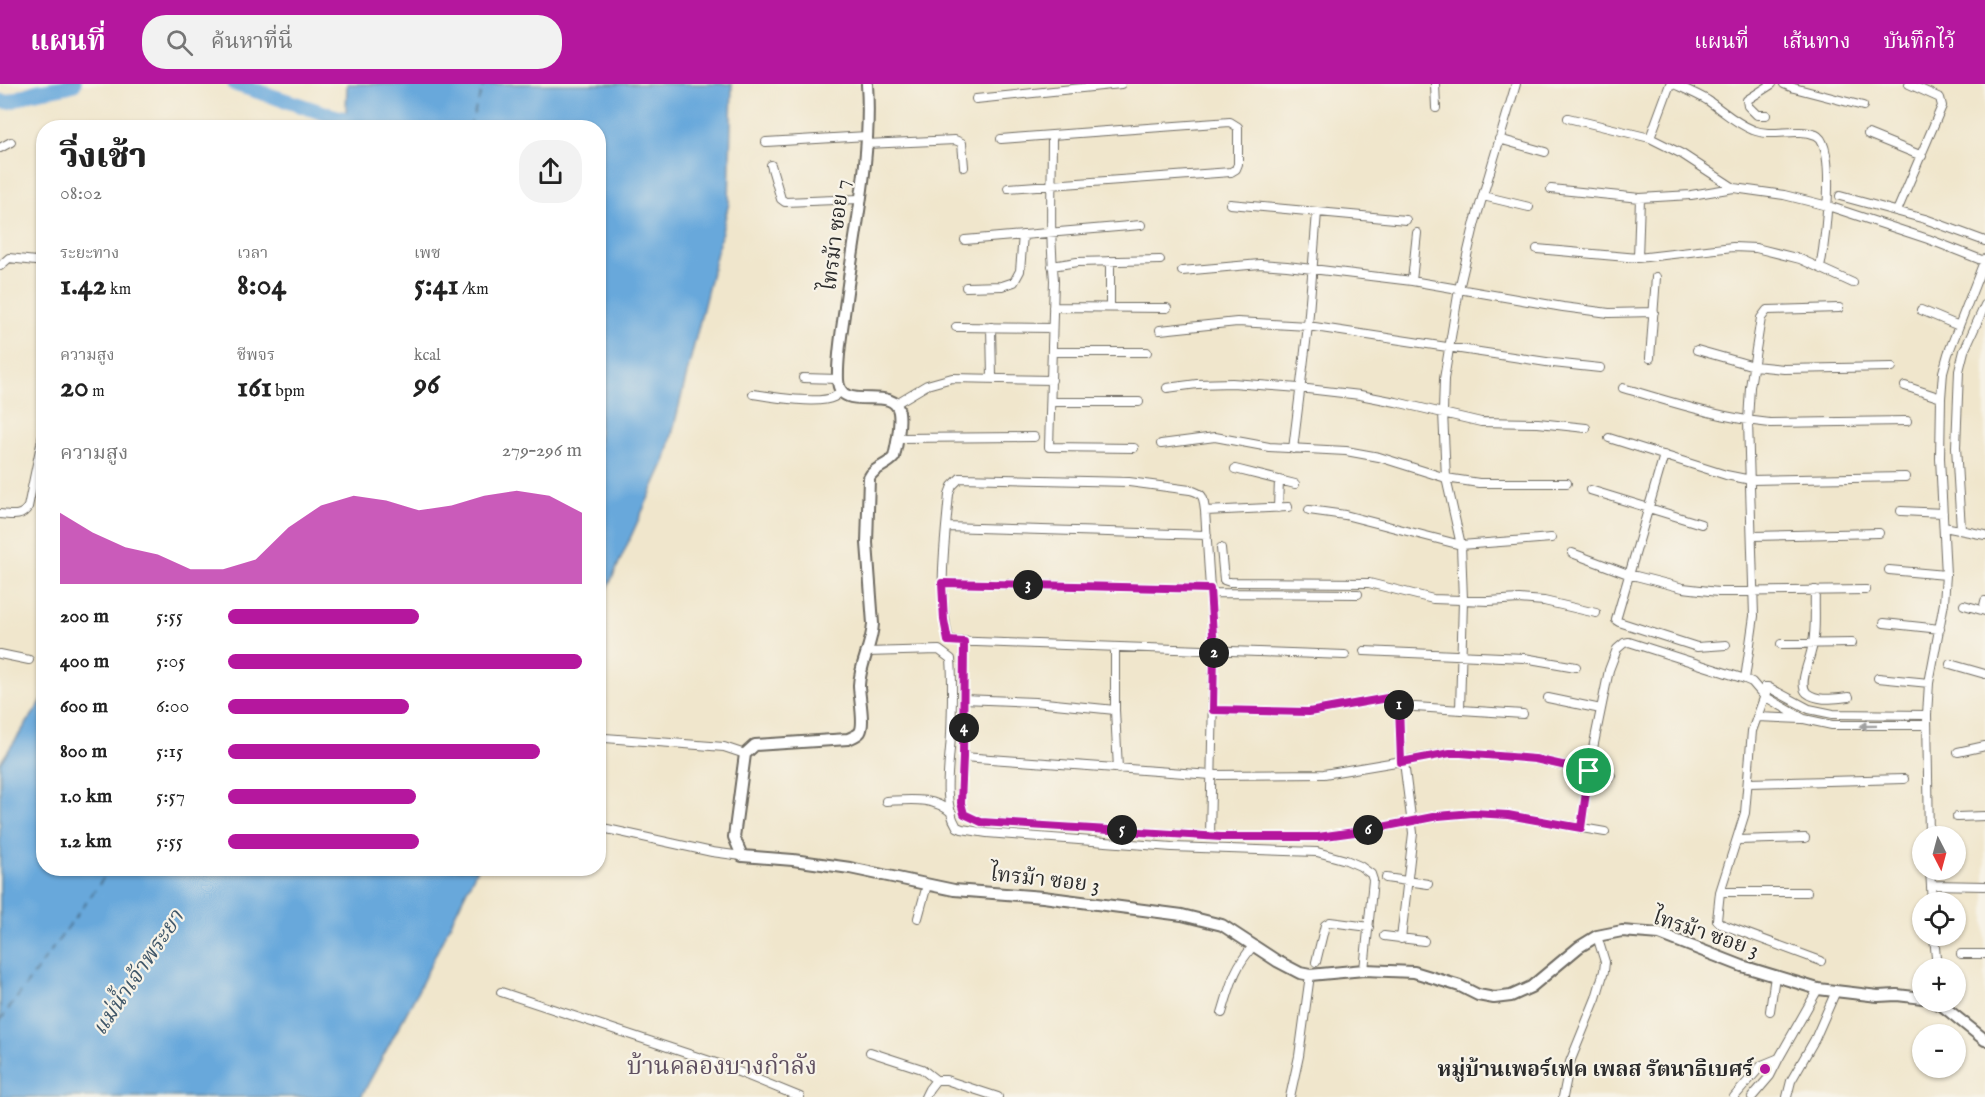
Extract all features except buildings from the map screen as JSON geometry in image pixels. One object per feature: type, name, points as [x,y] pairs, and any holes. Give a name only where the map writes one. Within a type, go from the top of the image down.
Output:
[{"type":"street","name":"ไทรม้า ซอย 7","points":[[841,390],[838,379],[866,140],[867,84]]},
{"type":"street","points":[[976,99],[1121,84]]},
{"type":"street","points":[[1435,84],[1436,108]]},
{"type":"street","points":[[1460,710],[1463,656],[1461,545],[1446,478],[1444,379],[1459,289],[1516,84]]},
{"type":"street","points":[[1650,138],[1672,84],[1707,100],[1751,130],[1766,133],[1804,133],[1821,138],[1826,150],[1828,206],[1820,268]]},
{"type":"street","points":[[1766,115],[1757,115],[1748,106],[1747,100],[1773,84]]},
{"type":"street","points":[[1784,84],[1863,106]]},
{"type":"street","points":[[1897,211],[1922,156],[1942,102],[1935,95],[1909,84]]},
{"type":"street","points":[[1568,118],[1650,138],[1682,154],[1734,189]]},
{"type":"street","points":[[1001,139],[1230,122],[1238,127],[1238,164],[1231,172],[1008,188]]},
{"type":"street","points":[[1868,134],[1922,156]]},
{"type":"street","points":[[1052,135],[1053,307],[1049,447],[1134,448]]},
{"type":"street","points":[[766,142],[948,139],[962,143],[964,167]]},
{"type":"street","points":[[1499,139],[1545,152]]},
{"type":"street","points":[[0,148],[11,142]]},
{"type":"street","points":[[771,165],[781,199],[785,202],[860,200]]},
{"type":"street","points":[[1703,193],[1711,186],[1713,179],[1711,173]]},
{"type":"street","points":[[1551,189],[1640,198],[1734,189],[1784,195],[1828,206],[1985,260],[1946,363],[1941,398],[1940,458],[1946,575],[1940,628],[1929,683],[1926,725],[1929,826]]},
{"type":"street","points":[[1483,196],[1529,207]]},
{"type":"street","points":[[1840,196],[1897,211],[1985,241]]},
{"type":"street","points":[[1638,258],[1640,198]]},
{"type":"street","points":[[1230,204],[1406,220]]},
{"type":"street","points":[[1293,449],[1308,326],[1317,212]]},
{"type":"street","points":[[965,240],[1141,225]]},
{"type":"street","points":[[1412,281],[1417,233]]},
{"type":"street","points":[[966,287],[1002,286],[1014,282],[1021,263],[1023,235]]},
{"type":"street","points":[[1537,249],[1638,258],[1725,248],[1756,248],[1800,259],[1853,283]]},
{"type":"street","points":[[0,266],[9,258],[36,261]]},
{"type":"street","points":[[1052,266],[1077,262],[1160,260]]},
{"type":"street","points":[[1110,261],[1110,307]]},
{"type":"street","points":[[1182,271],[1260,264],[1412,281],[1511,299],[1609,313],[1654,312]]},
{"type":"street","points":[[1650,358],[1656,277]]},
{"type":"street","points":[[1961,529],[1956,447],[1959,372],[1964,351],[1985,304]]},
{"type":"street","points":[[1053,307],[1167,308]]},
{"type":"street","points":[[1745,679],[1752,637],[1754,591],[1748,421],[1750,387],[1761,318],[1767,310],[1839,308]]},
{"type":"street","points":[[1921,310],[1959,326]]},
{"type":"street","points":[[1160,330],[1237,322],[1308,326],[1600,368]]},
{"type":"street","points":[[956,327],[1052,328]]},
{"type":"street","points":[[991,327],[992,378]]},
{"type":"street","points":[[1697,350],[1754,366],[1784,369],[1893,367]]},
{"type":"street","points":[[1052,352],[1147,352]]},
{"type":"street","points":[[895,404],[936,381],[958,377],[1052,380]]},
{"type":"street","points":[[803,378],[838,379]]},
{"type":"street","points":[[1167,388],[1232,383],[1299,388],[1360,395],[1481,422],[1538,423],[1586,428]]},
{"type":"street","points":[[1905,386],[1941,398]]},
{"type":"street","points":[[1623,388],[1721,416],[1748,421],[1770,423],[1907,421]]},
{"type":"street","points":[[742,856],[734,837],[745,754],[755,745],[848,739],[860,731],[862,725],[859,682],[872,636],[873,624],[867,543],[869,478],[872,472],[890,463],[894,458],[899,412],[895,404],[887,399],[850,397],[841,390],[835,397],[819,400],[753,394]]},
{"type":"street","points":[[1051,402],[1139,402]]},
{"type":"street","points":[[897,438],[1034,437]]},
{"type":"street","points":[[1161,444],[1215,437],[1269,447],[1346,451],[1379,457],[1446,478],[1486,484],[1567,483]]},
{"type":"street","points":[[1609,438],[1726,475],[1751,480],[1905,477]]},
{"type":"street","points":[[1664,455],[1616,620],[1697,647],[1726,645]]},
{"type":"street","points":[[0,514],[18,516],[28,507],[36,468]]},
{"type":"street","points":[[1235,469],[1295,484]]},
{"type":"street","points":[[1210,836],[1214,650],[1207,535],[1202,496],[1190,490],[1129,482],[960,478],[952,486],[949,494],[942,583],[944,620],[948,641],[1115,648],[1214,650],[1345,655]]},
{"type":"street","points":[[1278,508],[1279,480]]},
{"type":"street","points":[[1590,490],[1701,524]]},
{"type":"street","points":[[1205,511],[1288,507]]},
{"type":"street","points":[[1309,510],[1345,515],[1461,545],[1551,538]]},
{"type":"street","points":[[1901,511],[1943,513]]},
{"type":"street","points":[[946,527],[1207,535]]},
{"type":"street","points":[[1944,527],[1985,535]]},
{"type":"street","points":[[1753,536],[1879,534]]},
{"type":"street","points":[[1221,548],[1222,575],[1224,580],[1230,582],[1369,583],[1428,598],[1544,601],[1596,613]]},
{"type":"street","points":[[1572,553],[1629,574],[1683,588],[1718,592],[1866,590]]},
{"type":"street","points":[[1889,570],[1946,575]]},
{"type":"street","points":[[942,583],[1358,594]]},
{"type":"street","points":[[1815,590],[1813,645],[1804,688],[1806,692],[1823,699],[1849,697]]},
{"type":"street","points":[[1964,605],[1984,611],[1985,601]]},
{"type":"street","points":[[1884,623],[1940,628]]},
{"type":"street","points":[[964,642],[961,803],[964,814],[981,822],[1210,836],[1318,837],[1362,831],[1412,820],[1473,813],[1508,815],[1605,832]]},
{"type":"street","points":[[1581,828],[1589,771],[1609,670],[1617,649],[1624,643],[1629,642],[1745,679],[1757,687],[1764,696],[1804,719]]},
{"type":"street","points":[[1781,645],[1852,643]]},
{"type":"street","points":[[1115,648],[1118,769]]},
{"type":"street","points":[[866,652],[939,650],[951,659],[949,784],[951,813],[957,827],[987,833],[1172,848],[1317,852],[1346,860],[1364,868],[1371,874],[1373,880],[1364,970]]},
{"type":"street","points":[[1364,651],[1524,658],[1576,667]]},
{"type":"street","points":[[0,654],[29,660]]},
{"type":"street","points":[[1950,664],[1985,674]]},
{"type":"street","points":[[1878,678],[1929,683]]},
{"type":"street","points":[[1757,687],[1768,687],[1809,709],[1833,714],[1927,715]]},
{"type":"street","points":[[1768,687],[1752,731],[1745,813],[1720,892],[1717,920],[1721,924],[1821,961]]},
{"type":"street","points":[[1213,710],[1309,712],[1387,698],[1393,699],[1399,706],[1403,762],[1413,833],[1401,939]]},
{"type":"street","points":[[1548,698],[1601,709]]},
{"type":"street","points":[[963,699],[1035,702],[1115,710]]},
{"type":"street","points":[[1415,707],[1523,714]]},
{"type":"street","points":[[1757,717],[1804,719],[1832,725],[1926,725]]},
{"type":"street","points":[[606,738],[724,747],[745,754]]},
{"type":"street","points":[[1958,752],[1985,746]]},
{"type":"street","points":[[963,757],[1210,775],[1324,774],[1461,753],[1535,759],[1611,776]]},
{"type":"street","points":[[1748,783],[1904,778]]},
{"type":"street","points":[[886,801],[933,801],[943,805],[951,813]]},
{"type":"street","points":[[1957,817],[1985,816]]},
{"type":"street","points":[[606,829],[712,852],[742,856]]},
{"type":"street","points":[[1738,840],[1805,838]]},
{"type":"street","name":"ไทรม้า ซอย 3","points":[[742,856],[850,868],[954,890],[1043,897],[1182,915],[1217,922],[1277,961],[1300,973],[1310,975],[1364,970],[1414,972],[1452,983],[1478,995],[1494,998],[1511,996],[1531,987],[1579,947],[1597,936],[1622,931],[1660,934],[1742,966],[1818,989],[1878,996],[1912,996]]},
{"type":"street","points":[[1386,878],[1428,884]]},
{"type":"street","points":[[1931,880],[1931,892]]},
{"type":"street","points":[[918,918],[927,885]]},
{"type":"street","points":[[1931,885],[1985,886]]},
{"type":"street","points":[[1720,892],[1807,892]]},
{"type":"street","points":[[1316,962],[1325,925],[1330,922],[1369,927]]},
{"type":"street","points":[[1384,936],[1424,941]]},
{"type":"street","points":[[1563,1097],[1570,1062],[1596,998],[1604,971],[1605,962],[1597,936]]},
{"type":"street","points":[[1222,1013],[1240,962],[1254,945]]},
{"type":"street","points":[[1961,954],[1985,954]]},
{"type":"street","points":[[1290,1097],[1299,1056],[1310,975]]},
{"type":"street","points":[[1770,1011],[1774,976]]},
{"type":"street","points":[[1752,1097],[1770,1076],[1818,989]]},
{"type":"street","points":[[1787,1097],[1791,1081],[1815,1039],[1836,991]]},
{"type":"street","points":[[501,992],[719,1064],[800,1097]]},
{"type":"street","points":[[1949,1012],[1985,1040]]},
{"type":"street","points":[[870,1052],[922,1069],[936,1080],[946,1080],[998,1097]]},
{"type":"street","points":[[1734,1097],[1762,1065],[1779,1058]]},
{"type":"street","points":[[926,1097],[936,1080]]},
{"type":"water","points":[[347,84],[732,84],[729,203],[666,459],[606,592],[606,120],[338,120],[341,111],[346,113]]},
{"type":"water","name":"แม่น้ำเจ้าพระยา","points":[[36,709],[36,876],[474,876],[415,997],[361,1097],[0,1097],[0,763]]},
{"type":"waterway","points":[[0,101],[13,101],[32,93],[74,84]]},
{"type":"waterway","points":[[235,84],[348,120]]},
{"type":"ferry route","points":[[472,120],[484,84]]},
{"type":"ferry route","points":[[0,1021],[105,876]]},
{"type":"place","name":"หมู่บ้านเพอร์เฟค เพลส รัตนาธิเบศร์","points":[[1765,1069]]},
{"type":"district","name":"บ้านคลองบางกำลัง","points":[[722,1066]]},
{"type":"route","points":[[942,583],[1210,589],[1214,650],[1213,710],[1309,712],[1387,698],[1397,701],[1399,706],[1401,762],[1461,753],[1535,759],[1589,771],[1581,828],[1508,815],[1473,813],[1412,820],[1362,831],[1318,837],[1221,837],[981,822],[964,814],[961,803],[964,642],[948,641],[944,620],[942,583]]}]
